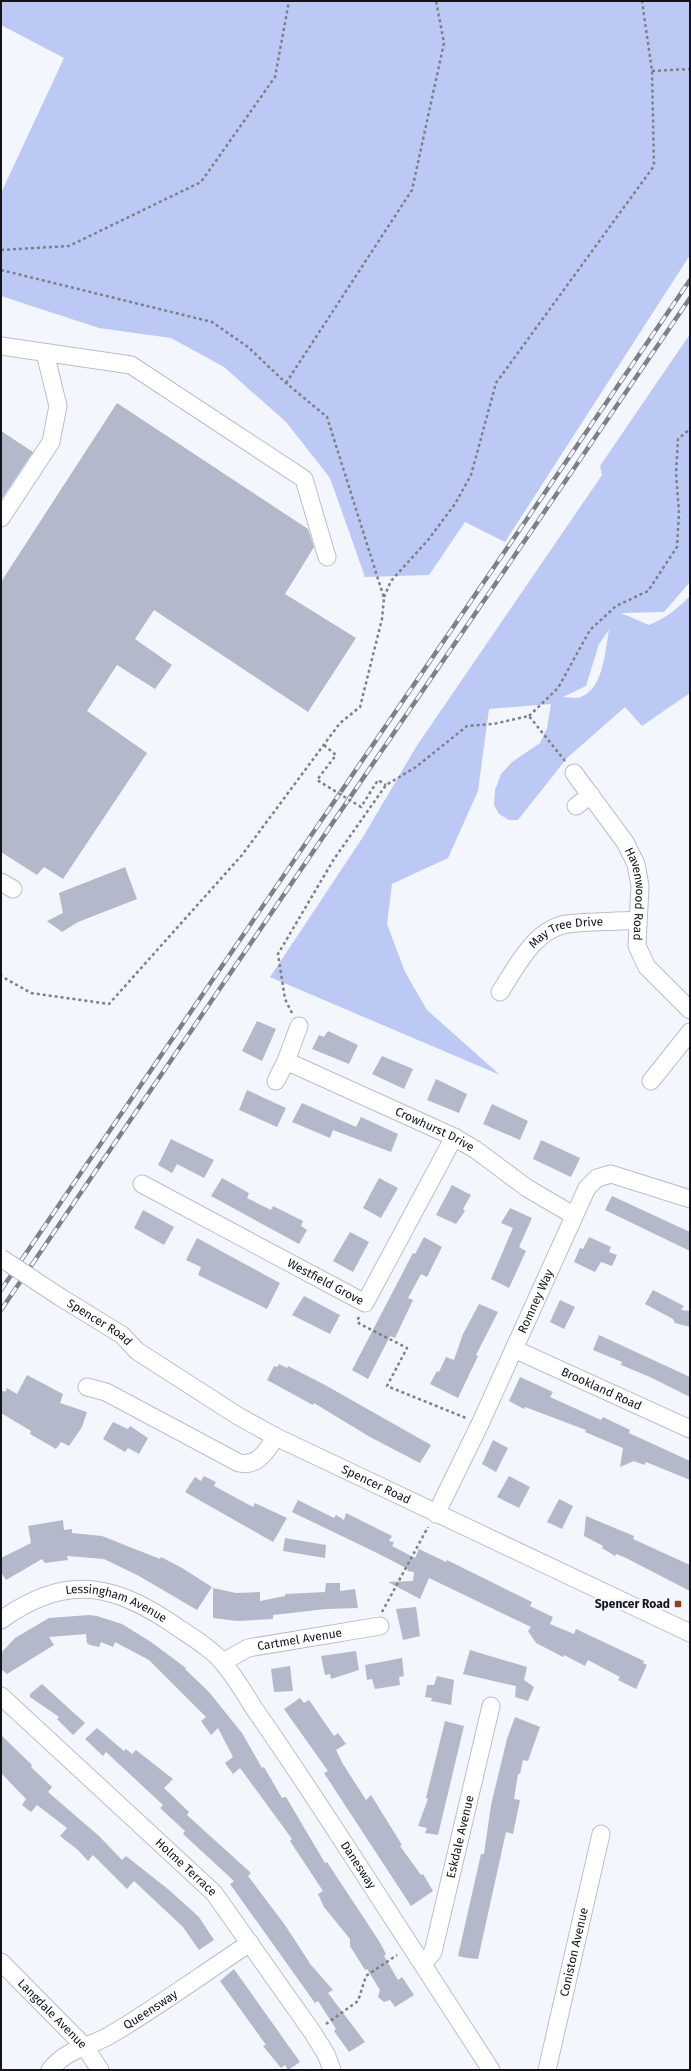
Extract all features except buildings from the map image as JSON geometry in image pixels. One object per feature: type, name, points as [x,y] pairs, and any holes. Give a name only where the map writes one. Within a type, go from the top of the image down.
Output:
[{"type":"street","points":[[1,346],[131,365],[304,479],[327,558]]},
{"type":"street","points":[[1,518],[51,442],[58,406],[45,352]]},
{"type":"street","name":"Havenwood Road","points":[[574,773],[625,842],[636,864],[640,886],[637,920],[637,946],[647,967],[690,1010]]},
{"type":"street","points":[[576,806],[591,795]]},
{"type":"street","name":"May Tree Drive","points":[[500,992],[505,971],[546,933],[565,924],[637,920]]},
{"type":"street","points":[[276,1081],[286,1061],[299,1026]]},
{"type":"street","points":[[651,1081],[690,1032]]},
{"type":"street","name":"Crowhurst Drive","points":[[286,1061],[454,1137],[476,1150],[527,1188],[573,1215]]},
{"type":"street","name":"Westfield Grove","points":[[142,1184],[365,1303],[454,1137]]},
{"type":"street","name":"Romney Way","points":[[436,1514],[480,1424],[573,1215],[587,1188],[597,1178],[611,1174],[690,1199]]},
{"type":"street","points":[[1,1258],[57,1301]]},
{"type":"street","points":[[1,1271],[57,1301]]},
{"type":"street","name":"Spencer Road","points":[[57,1301],[116,1344],[137,1351],[238,1416],[276,1437],[436,1514],[690,1632]]},
{"type":"street","name":"Brookland Road","points":[[514,1348],[690,1429]]},
{"type":"street","points":[[87,1387],[106,1392],[239,1463],[252,1463],[258,1460],[276,1437]]},
{"type":"street","name":"Lessingham Avenue","points":[[1,1620],[24,1605],[48,1595],[74,1589],[99,1590],[125,1597],[152,1610],[203,1645],[223,1662]]},
{"type":"street","name":"Cartmel Avenue","points":[[223,1662],[248,1648],[380,1626]]},
{"type":"street","name":"Danesway","points":[[223,1662],[423,1964],[491,2070]]},
{"type":"street","name":"Holme Terrace","points":[[1,1696],[209,1888],[250,1943],[313,2033],[326,2054],[332,2070]]},
{"type":"street","name":"Eskdale Avenue","points":[[423,1964],[433,1952],[491,1706]]},
{"type":"street","name":"Coniston Avenue","points":[[547,2070],[601,1834]]},
{"type":"street","name":"Queensway","points":[[50,2070],[67,2053],[85,2047],[112,2034],[250,1943]]},
{"type":"street","name":"Langdale Avenue","points":[[1,1962],[85,2047],[100,2070]]},
{"type":"path","points":[[1,250],[69,246],[201,182],[275,77],[289,1]]},
{"type":"path","points":[[286,383],[412,190],[444,43],[436,1]]},
{"type":"path","points":[[1,976],[31,993],[109,1004],[242,855],[340,723],[360,707],[380,627],[384,598],[391,581],[428,540],[455,504],[471,475],[496,383],[654,166],[652,71],[642,1]]},
{"type":"path","points":[[652,71],[690,69]]},
{"type":"path","points":[[1,270],[212,322],[248,347],[286,383],[327,417],[384,598]]},
{"type":"path","points":[[299,1026],[285,999],[278,954],[334,859],[386,785],[416,767],[467,726],[493,724],[529,716],[558,688],[590,630],[616,606],[648,591],[677,547],[680,512],[676,473],[678,439],[690,429]]},
{"type":"path","points":[[529,716],[574,773]]},
{"type":"path","points":[[324,745],[336,755],[317,780],[329,788],[361,807],[378,780],[386,785]]},
{"type":"path","points":[[365,1303],[357,1321],[360,1324],[407,1348],[387,1386],[480,1424]]},
{"type":"path","points":[[380,1626],[382,1608],[436,1514]]},
{"type":"path","points":[[313,2033],[358,2001],[366,1976],[411,1946]]},
{"type":"shaded area","points":[[1,1],[690,1],[690,255],[505,542],[465,522],[429,575],[365,577],[330,478],[286,422],[224,367],[171,338],[99,328],[1,296],[1,193],[64,58],[1,25]]},
{"type":"shaded area","points":[[690,334],[690,582],[664,612],[621,613],[649,625],[671,613],[690,596],[690,693],[642,726],[625,707],[567,758],[518,820],[509,820],[499,814],[494,805],[495,790],[501,774],[512,762],[540,743],[547,728],[551,704],[489,709],[478,791],[448,858],[392,884],[387,924],[405,972],[427,1010],[500,1075],[270,977],[363,837],[416,747],[602,475],[600,466]],"holes":[[[609,630],[602,668],[595,686],[579,698],[563,697],[586,686],[599,644]]]},
{"type":"railway","points":[[1,1290],[690,280]]},
{"type":"railway","points":[[1,1310],[690,298]]},
{"type":"place","name":"Spencer Road","points":[[678,1604]]}]
